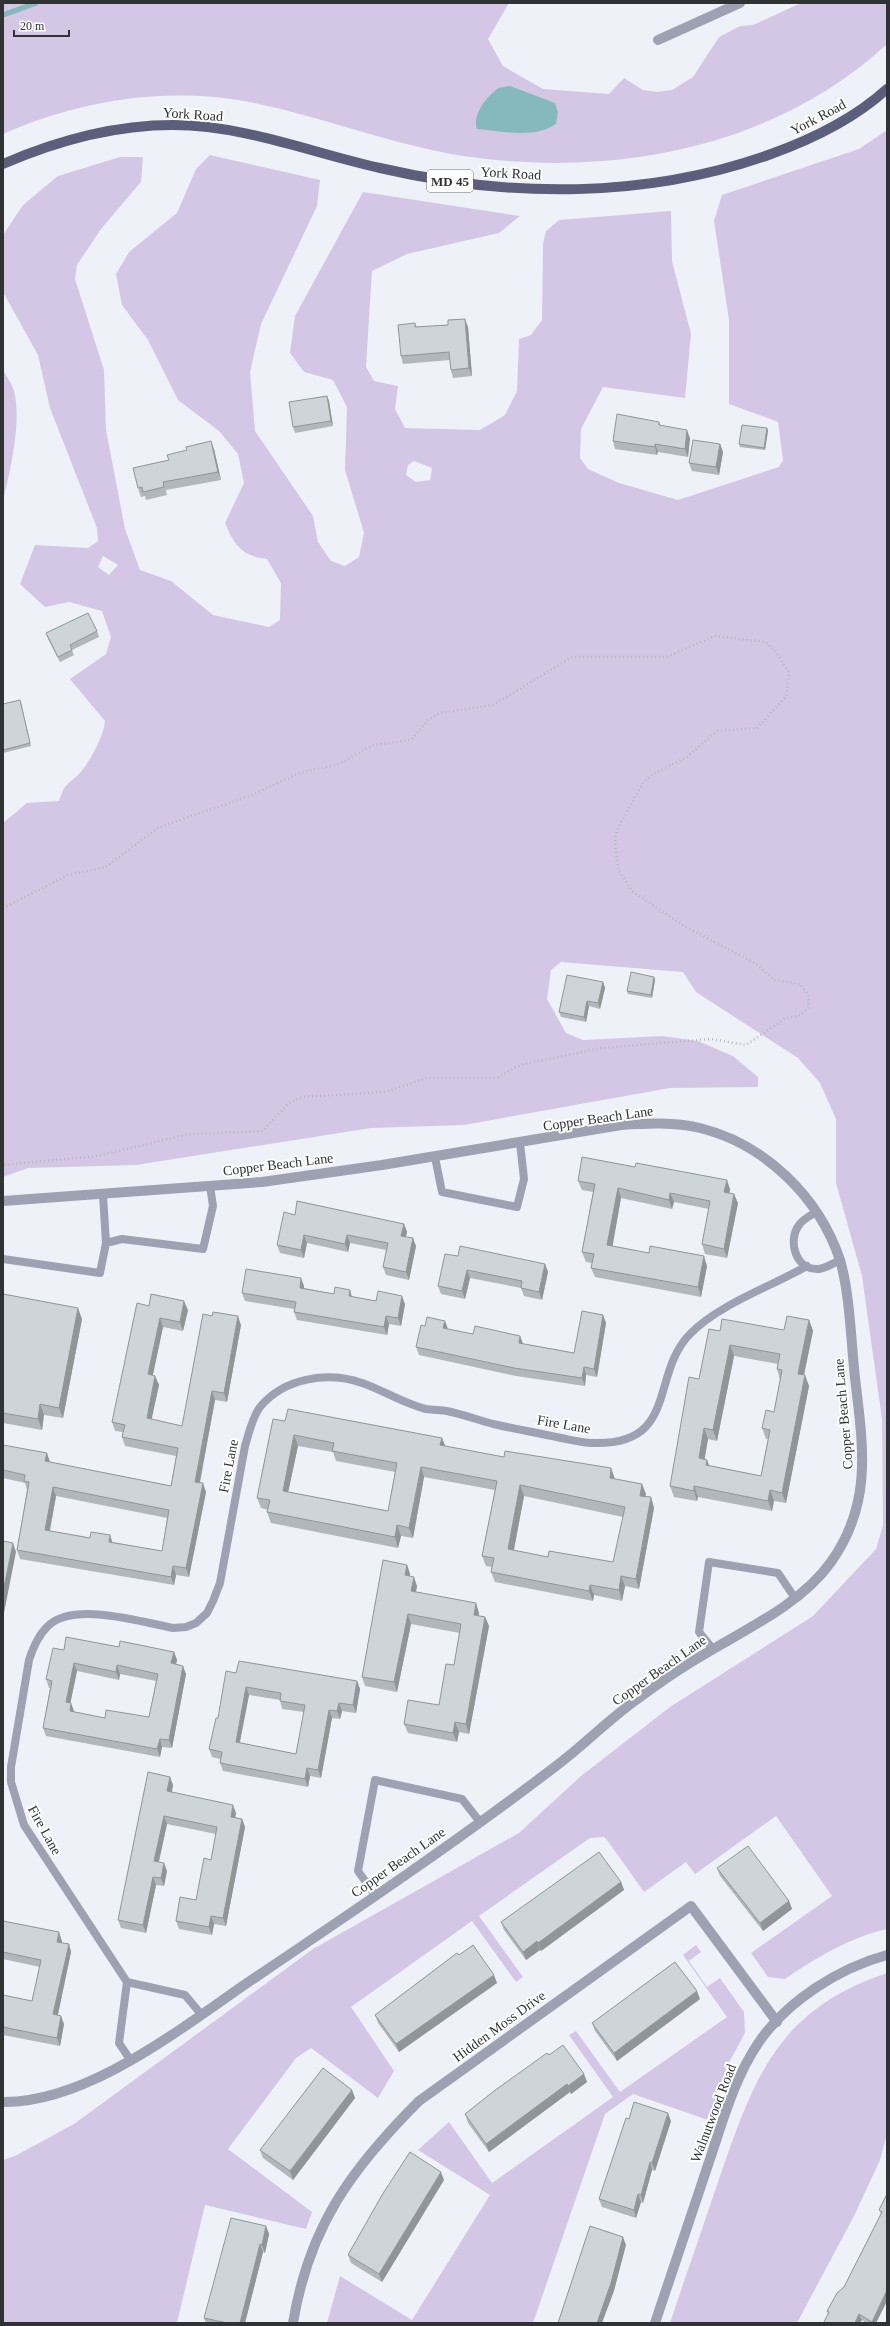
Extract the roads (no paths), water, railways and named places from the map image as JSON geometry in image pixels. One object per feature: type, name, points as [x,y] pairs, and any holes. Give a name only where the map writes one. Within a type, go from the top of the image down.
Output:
[{"type":"main road","name":"York Road","points":[[3,164],[49,146],[98,133],[150,126],[178,125],[250,134],[381,169],[443,180],[528,188],[567,189],[624,186],[660,182],[716,171],[800,143],[842,122],[887,89]]},
{"type":"street","points":[[658,40],[740,3]]},
{"type":"street","name":"Copper Beach Lane","points":[[3,1201],[103,1195],[262,1182],[435,1157],[636,1124],[658,1123],[701,1128],[738,1142],[767,1160],[798,1186],[816,1212],[840,1260],[846,1294],[863,1464],[861,1494],[850,1528],[830,1563],[795,1598],[713,1650],[682,1667],[631,1704],[559,1764],[480,1822],[131,2061],[54,2096],[18,2102],[3,2102]]},
{"type":"street","name":"Hidden Moss Drive","points":[[293,2323],[298,2295],[309,2256],[328,2213],[353,2174],[381,2139],[419,2101],[691,1906],[777,2022]]},
{"type":"street","name":"Walnutwood Road","points":[[655,2323],[728,2106],[743,2070],[756,2047],[777,2022],[831,1977],[867,1961],[887,1955]]},
{"type":"lane","points":[[435,1157],[442,1192],[517,1207],[524,1179],[520,1143]]},
{"type":"lane","points":[[106,1244],[122,1239],[203,1249],[213,1206],[210,1186]]},
{"type":"lane","points":[[3,1259],[100,1273],[106,1244],[103,1195]]},
{"type":"lane","points":[[816,1212],[804,1219],[798,1226],[793,1249],[798,1259],[807,1266],[819,1269],[840,1260]]},
{"type":"lane","name":"Fire Lane","points":[[127,1982],[24,1825],[11,1782],[11,1767],[29,1660],[35,1645],[49,1625],[59,1618],[83,1614],[173,1628],[186,1627],[196,1623],[207,1613],[220,1583],[245,1446],[251,1424],[259,1408],[285,1387],[298,1382],[314,1379],[342,1379],[360,1382],[426,1409],[447,1411],[516,1429],[591,1443],[616,1442],[637,1434],[650,1423],[661,1403],[679,1349],[689,1334],[704,1321],[807,1266]]},
{"type":"lane","points":[[713,1650],[700,1632],[709,1562],[778,1573],[795,1598]]},
{"type":"lane","points":[[375,1895],[358,1872],[375,1780],[462,1799],[480,1822]]},
{"type":"lane","points":[[131,2061],[119,2042],[127,1982],[185,1994],[201,2014]]},
{"type":"water","points":[[510,86],[555,103],[558,112],[556,124],[548,129],[528,133],[477,129],[476,118],[481,107],[497,89]]},
{"type":"waterway","points":[[3,15],[36,3]]}]
